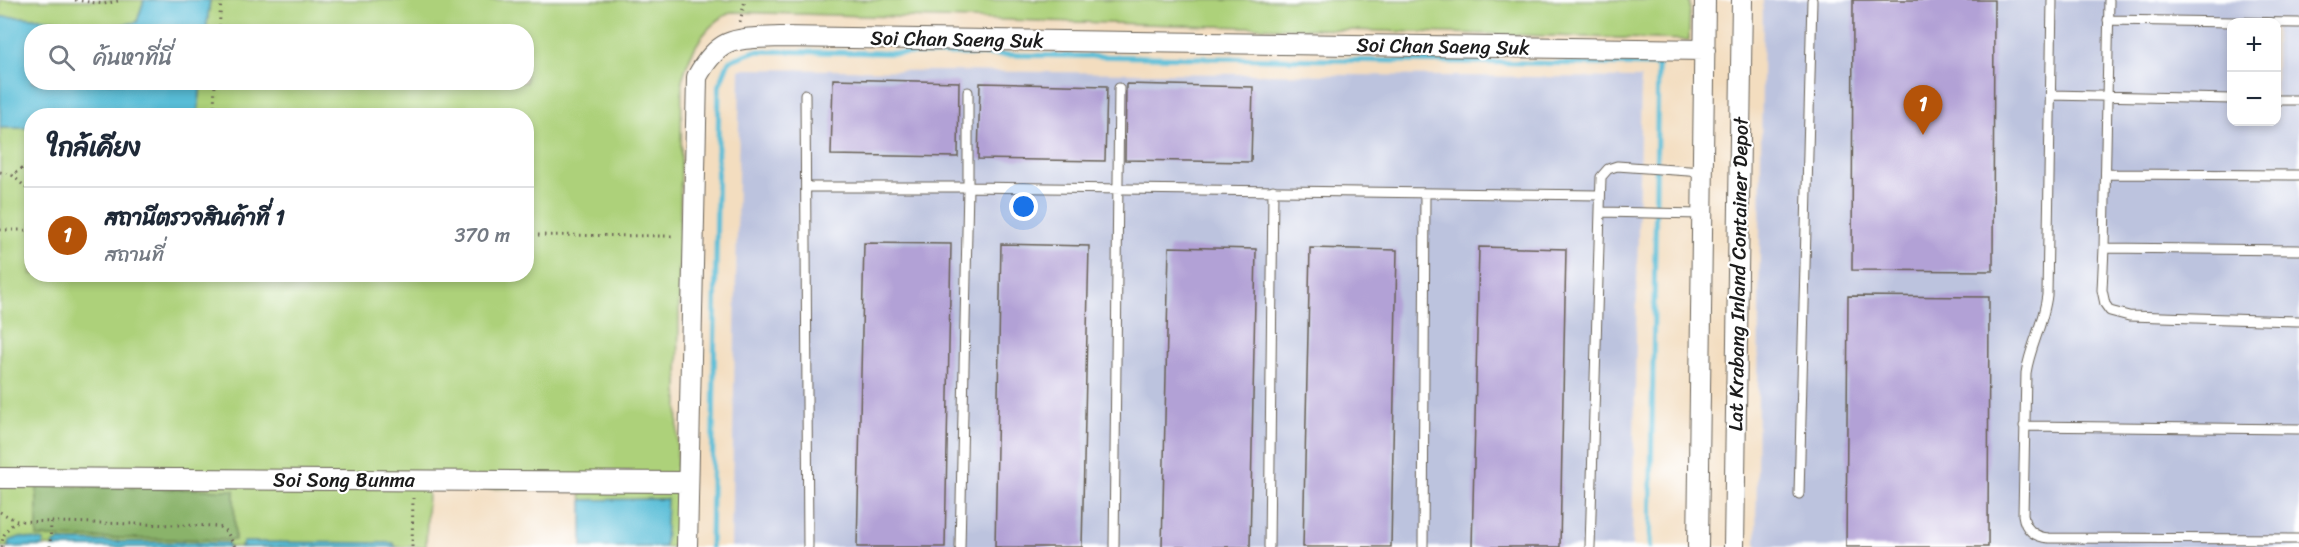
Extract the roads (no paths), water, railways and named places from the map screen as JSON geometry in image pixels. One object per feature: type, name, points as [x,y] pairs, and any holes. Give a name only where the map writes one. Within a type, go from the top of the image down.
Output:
[{"type":"street","name":"Lat Krabang Inland Container Depot","points":[[1698,547],[1705,0]]},
{"type":"street","name":"Lat Krabang Inland Container Depot","points":[[1734,547],[1742,0]]},
{"type":"street","name":"Soi Chan Saeng Suk","points":[[688,482],[697,77],[707,59],[723,45],[735,39],[780,37],[1704,50]]},
{"type":"street","name":"Soi Song Bunma","points":[[0,478],[688,482]]},
{"type":"street","points":[[687,547],[688,482]]},
{"type":"lane","points":[[1798,494],[1812,0]]},
{"type":"lane","points":[[2052,0],[2047,295],[2044,314],[2028,356],[2024,426],[2024,520],[2031,532],[2039,537],[2299,539]]},
{"type":"lane","points":[[2109,0],[2102,290],[2105,304],[2110,311],[2129,316],[2299,321]]},
{"type":"lane","points":[[2108,21],[2299,22]]},
{"type":"lane","points":[[1114,547],[1119,88]]},
{"type":"lane","points":[[960,547],[968,92]]},
{"type":"lane","points":[[805,94],[808,547]]},
{"type":"lane","points":[[2050,95],[2227,99]]},
{"type":"lane","points":[[2281,100],[2299,100]]},
{"type":"lane","points":[[1590,547],[1602,177],[1608,169],[1617,166],[1703,172]]},
{"type":"lane","points":[[2106,174],[2299,175]]},
{"type":"lane","points":[[807,187],[1600,195]]},
{"type":"lane","points":[[1269,547],[1273,190]]},
{"type":"lane","points":[[1423,547],[1425,193]]},
{"type":"lane","points":[[1600,212],[1703,214]]},
{"type":"lane","points":[[2104,248],[2299,250]]},
{"type":"lane","points":[[2024,426],[2299,429]]},
{"type":"water","points":[[144,0],[210,0],[207,24],[126,24],[137,22]]},
{"type":"water","points":[[0,17],[87,24],[24,24],[24,90],[200,90],[198,108],[24,108],[24,128],[0,128]]},
{"type":"water","points":[[667,499],[665,547],[582,547],[582,500]]},
{"type":"water","points":[[20,537],[44,541],[43,546],[8,547],[9,541]]},
{"type":"water","points":[[58,541],[228,543],[229,547],[54,547],[53,544]]},
{"type":"water","points":[[244,542],[393,543],[396,547],[241,547]]},
{"type":"waterway","points":[[711,547],[719,86],[729,61],[755,51],[1658,65],[1650,547]]},
{"type":"place","name":"สถานีตรวจสินค้าที่ 1","points":[[1923,135]]}]
